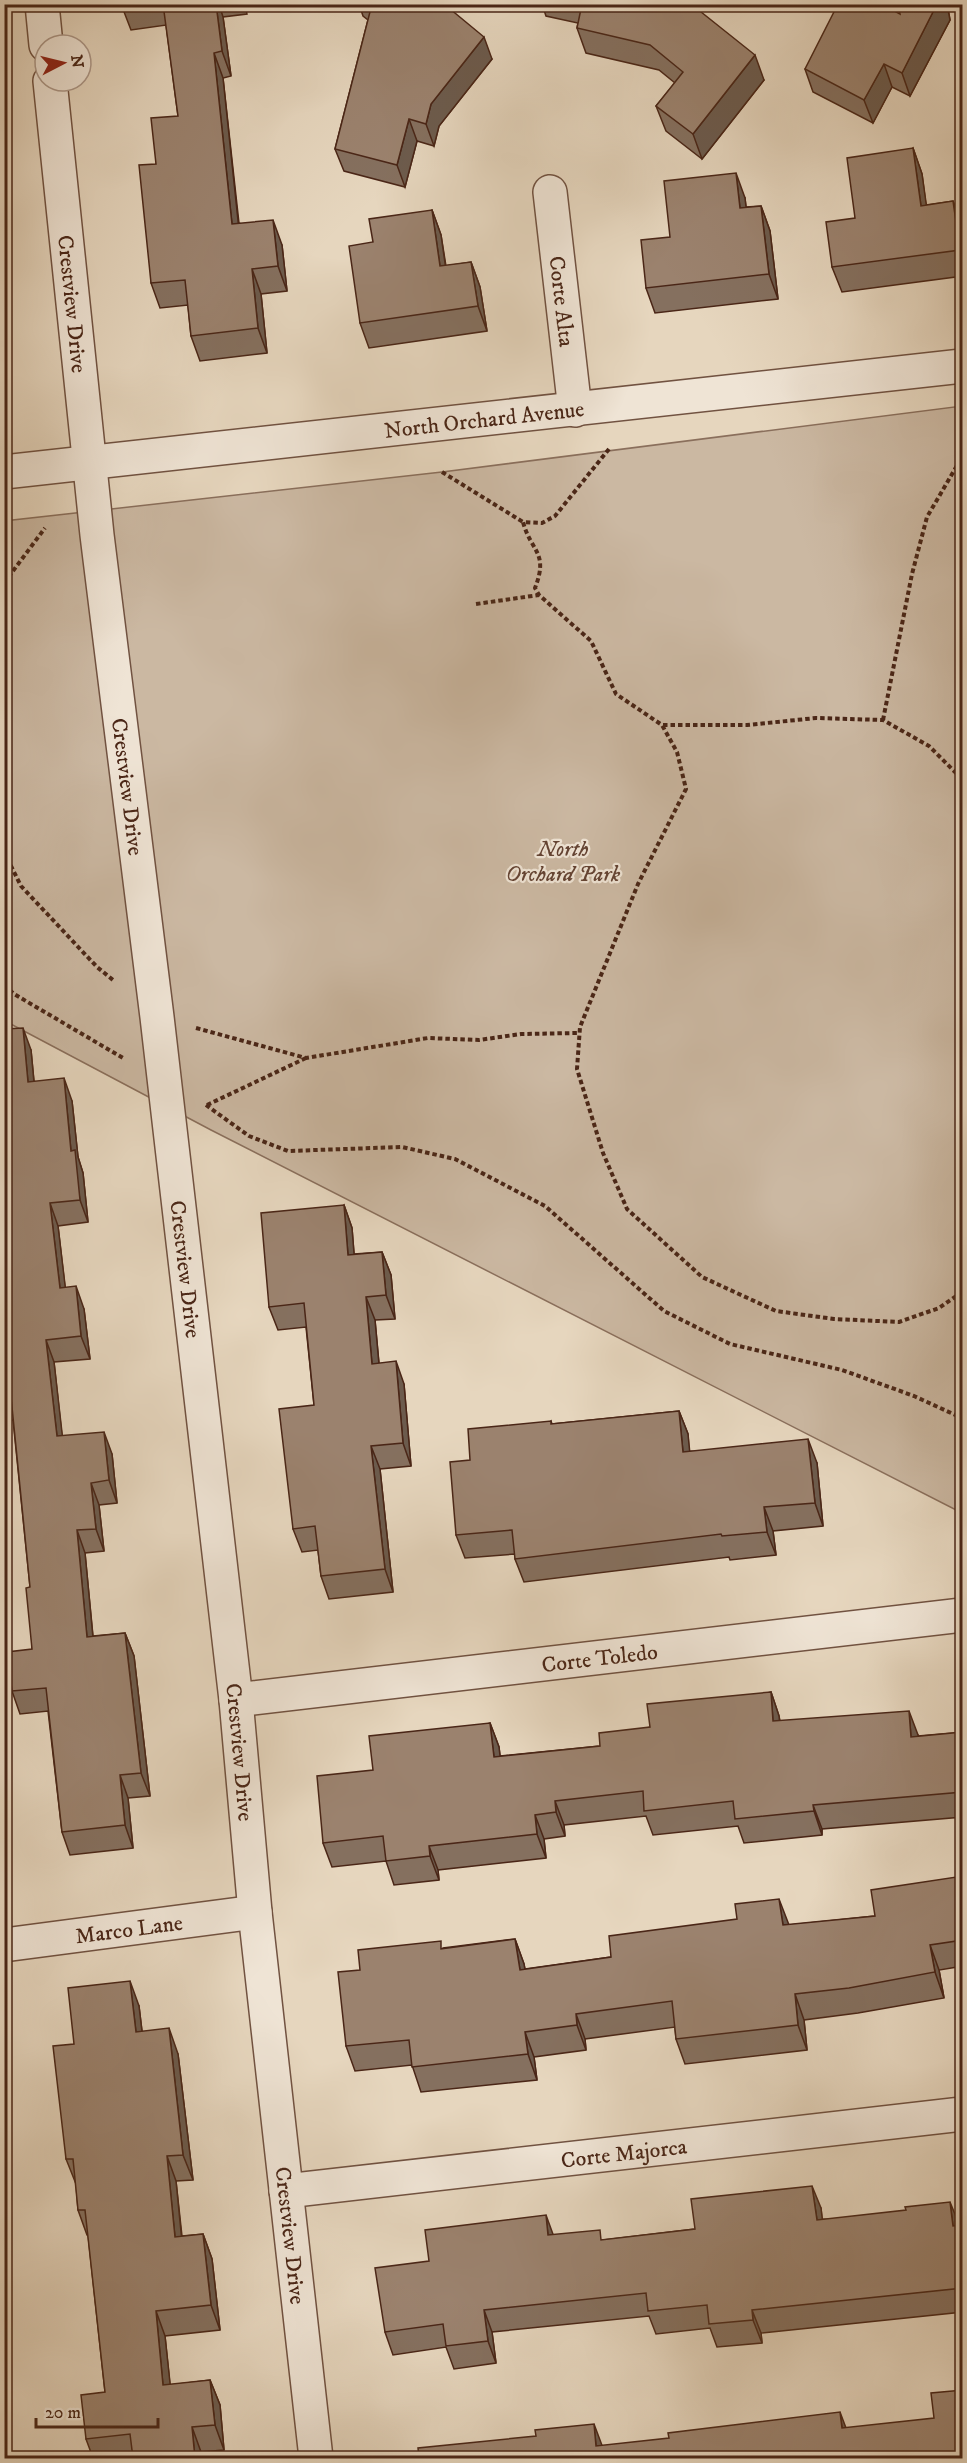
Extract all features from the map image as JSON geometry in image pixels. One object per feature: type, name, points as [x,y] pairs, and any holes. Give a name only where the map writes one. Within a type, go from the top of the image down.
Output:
[{"type":"street","points":[[42,4],[45,33]]},
{"type":"street","name":"Crestview Drive","points":[[51,93],[90,461],[236,1700],[255,1912],[316,2458]]},
{"type":"street","name":"Corte Alta","points":[[550,192],[575,410]]},
{"type":"street","name":"North Orchard Avenue","points":[[4,472],[963,366]]},
{"type":"street","name":"Corte Toledo","points":[[236,1700],[963,1615]]},
{"type":"street","name":"Marco Lane","points":[[4,1946],[255,1912]]},
{"type":"street","name":"Corte Majorca","points":[[286,2191],[963,2114]]},
{"type":"path","points":[[442,472],[523,522],[542,523],[555,516],[609,449]]},
{"type":"path","points":[[883,720],[912,574],[927,518],[963,457]]},
{"type":"path","points":[[523,522],[527,537],[539,551],[542,572],[535,588],[539,595],[591,641],[616,694],[662,725],[677,752],[686,789],[629,905],[579,1033],[577,1069],[603,1153],[627,1209],[702,1277],[776,1311],[834,1319],[899,1322],[939,1308],[963,1292]]},
{"type":"path","points":[[4,584],[45,528]]},
{"type":"path","points":[[476,604],[539,595]]},
{"type":"path","points":[[662,725],[747,725],[816,718],[883,720],[929,746],[963,779]]},
{"type":"path","points":[[4,852],[21,886],[97,967],[157,1017],[306,1058]]},
{"type":"path","points":[[4,985],[14,994],[165,1083],[207,1105],[249,1136],[288,1151],[402,1147],[455,1159],[545,1206],[664,1311],[730,1344],[842,1370],[914,1395],[960,1417],[963,1400]]},
{"type":"path","points":[[207,1105],[306,1058],[428,1038],[479,1040],[521,1034],[579,1033]]},
{"type":"path","points":[[956,1298],[963,1317]]},
{"type":"green space","name":"North Orchard Park","points":[[962,406],[962,1513],[211,1130],[5,1021],[4,521],[442,472]]},
{"type":"building","points":[[163,4],[216,4],[222,51],[214,53],[232,224],[273,220],[278,266],[252,269],[258,328],[191,336],[185,280],[151,283],[139,165],[156,164],[151,118],[178,116]]},
{"type":"building","points":[[368,4],[444,4],[484,37],[431,104],[426,124],[409,119],[397,165],[335,149],[371,8]]},
{"type":"building","points":[[582,4],[691,4],[755,55],[693,134],[656,106],[683,72],[650,45],[577,28]]},
{"type":"building","points":[[838,4],[882,4],[900,14],[898,4],[937,4],[902,73],[884,64],[864,100],[805,69]]},
{"type":"building","points":[[913,148],[921,206],[953,201],[960,250],[832,267],[826,222],[855,218],[847,158]]},
{"type":"building","points":[[736,173],[740,208],[761,206],[769,274],[646,288],[641,240],[670,237],[664,181]]},
{"type":"building","points":[[432,210],[440,266],[471,262],[478,306],[360,323],[349,246],[373,242],[369,219]]},
{"type":"building","points":[[23,1028],[28,1082],[64,1078],[71,1151],[75,1150],[80,1200],[50,1203],[60,1288],[76,1286],[81,1336],[46,1340],[57,1436],[104,1432],[109,1480],[91,1483],[96,1529],[77,1530],[87,1637],[125,1633],[141,1773],[120,1775],[125,1825],[62,1832],[46,1688],[12,1691],[7,1652],[32,1649],[26,1588],[30,1587],[11,1397],[4,1398],[4,1029]]},
{"type":"building","points":[[344,1205],[348,1255],[382,1252],[386,1295],[366,1297],[372,1364],[396,1361],[403,1443],[371,1446],[385,1569],[321,1576],[315,1526],[293,1529],[279,1409],[314,1405],[304,1303],[269,1307],[261,1213]]},
{"type":"building","points":[[679,1411],[683,1452],[808,1439],[815,1503],[764,1507],[767,1532],[722,1536],[721,1534],[515,1559],[512,1530],[456,1535],[450,1462],[470,1460],[468,1429],[551,1421],[551,1424]]},
{"type":"building","points":[[771,1692],[773,1721],[909,1711],[911,1737],[963,1732],[963,1792],[813,1805],[814,1811],[735,1819],[733,1801],[644,1811],[643,1791],[555,1801],[556,1812],[535,1815],[537,1834],[429,1846],[430,1856],[386,1861],[383,1836],[323,1843],[317,1776],[373,1770],[369,1736],[490,1723],[494,1757],[600,1746],[599,1733],[650,1727],[647,1704]]},
{"type":"building","points":[[963,1876],[963,1940],[930,1945],[935,1972],[849,1988],[795,1994],[798,2025],[676,2039],[672,2001],[576,2014],[577,2025],[525,2032],[528,2054],[412,2067],[409,2040],[346,2046],[338,1972],[360,1970],[358,1950],[441,1941],[441,1949],[515,1939],[520,1970],[611,1957],[609,1936],[737,1919],[735,1904],[779,1899],[783,1925],[875,1916],[871,1890]]},
{"type":"building","points":[[130,1981],[136,2032],[169,2028],[183,2155],[167,2156],[175,2237],[203,2234],[211,2305],[156,2311],[163,2385],[210,2380],[215,2425],[192,2427],[195,2458],[133,2458],[130,2434],[86,2439],[81,2395],[105,2392],[85,2210],[78,2210],[73,2159],[66,2159],[53,2046],[74,2044],[68,1988]]},
{"type":"building","points":[[812,2186],[817,2220],[906,2210],[905,2207],[950,2202],[953,2226],[963,2225],[963,2288],[752,2310],[753,2320],[709,2324],[707,2305],[648,2311],[646,2293],[484,2310],[488,2341],[446,2346],[443,2324],[385,2332],[375,2268],[429,2261],[425,2230],[546,2215],[548,2235],[600,2230],[601,2240],[695,2229],[691,2199]]},
{"type":"building","points":[[963,2390],[963,2458],[419,2458],[418,2448],[536,2436],[535,2430],[594,2424],[596,2446],[669,2438],[668,2433],[840,2412],[842,2428],[934,2418],[931,2393]]}]
